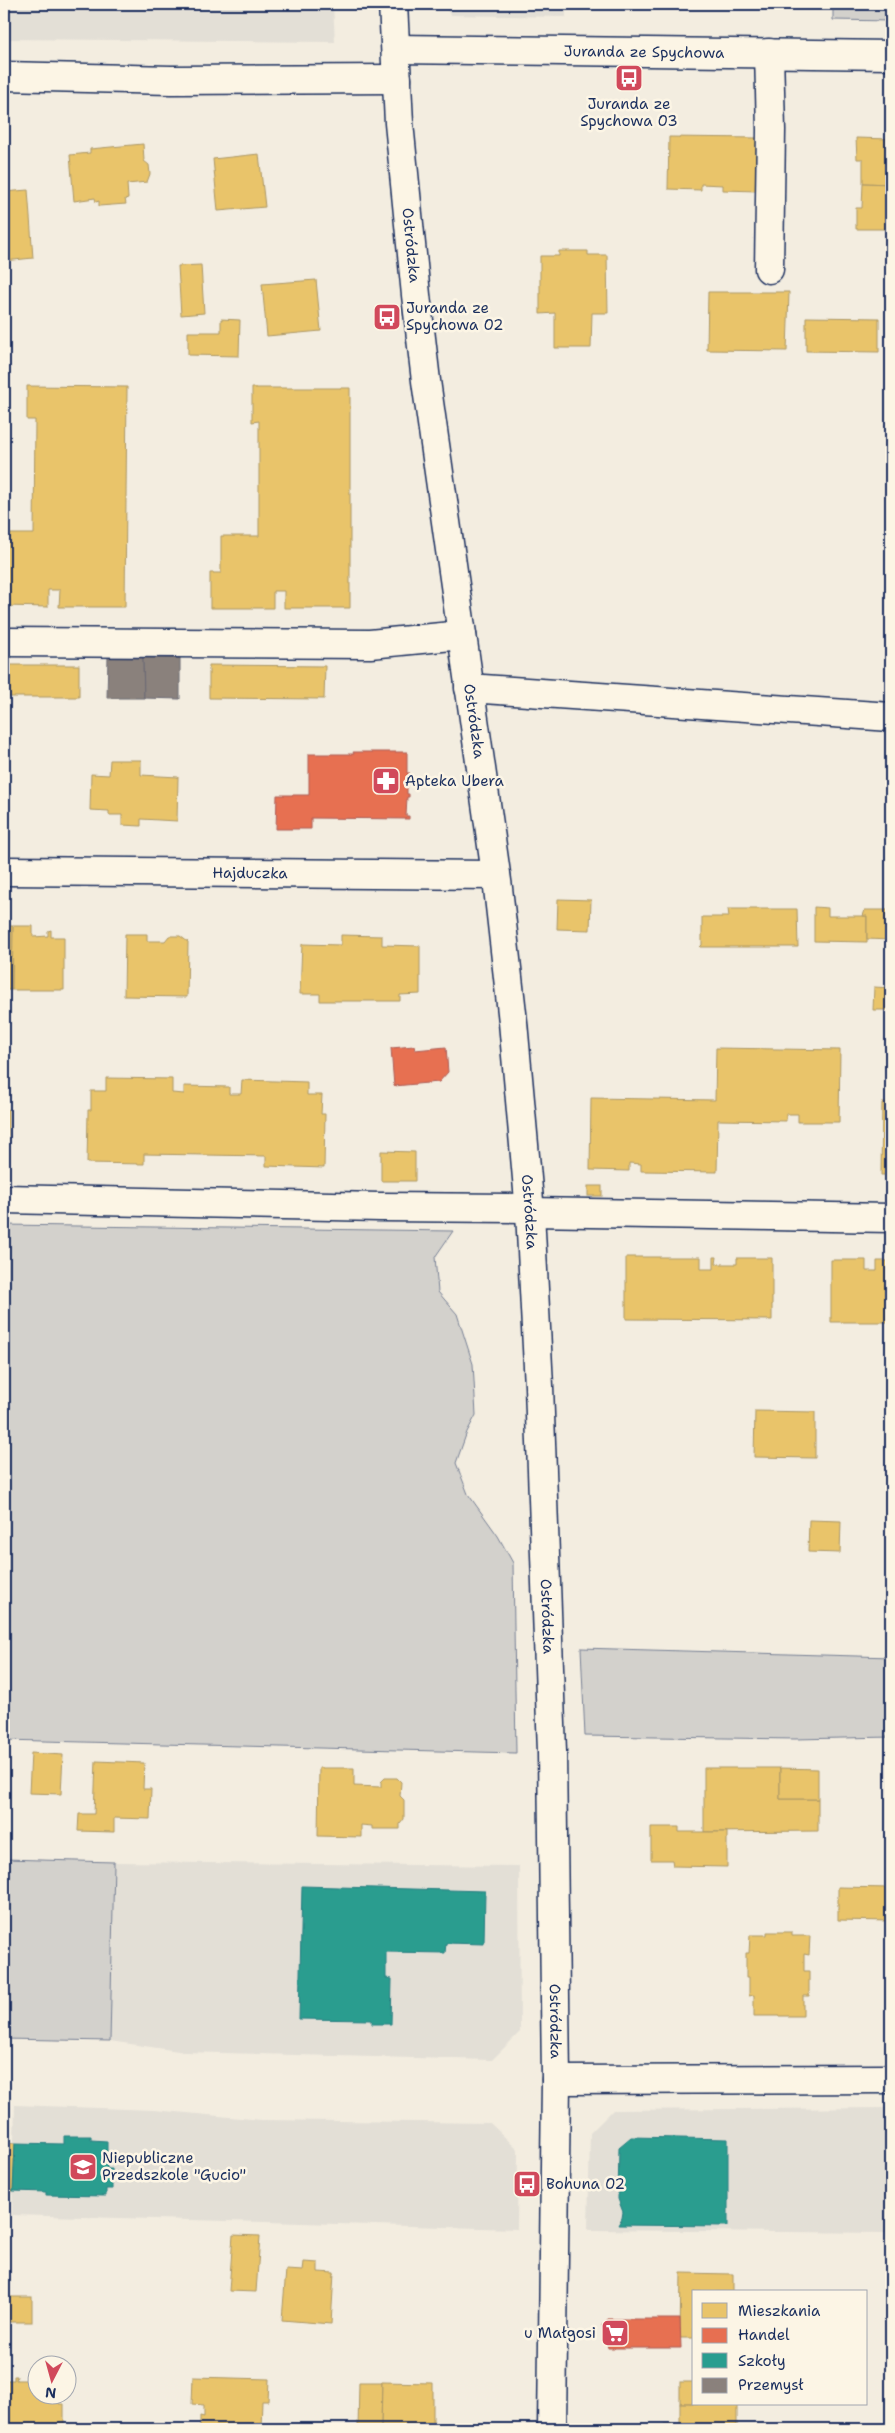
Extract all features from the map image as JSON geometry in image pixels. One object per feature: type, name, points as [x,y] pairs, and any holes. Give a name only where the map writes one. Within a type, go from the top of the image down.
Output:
[{"type":"street","name":"Ostródzka","points":[[393,4],[399,123],[416,295],[496,875],[513,1022],[529,1210],[539,1386],[552,1752],[556,2080],[552,2429]]},
{"type":"street","name":"Juranda ze Spychowa","points":[[396,49],[891,55]]},
{"type":"street","points":[[769,53],[771,130],[769,269]]},
{"type":"street","points":[[4,76],[171,80],[397,79]]},
{"type":"street","points":[[4,642],[370,644],[462,636]]},
{"type":"street","points":[[469,688],[891,717]]},
{"type":"street","name":"Hajduczka","points":[[4,871],[496,875]]},
{"type":"street","points":[[4,1199],[891,1218]]},
{"type":"street","points":[[556,2080],[891,2079]]},
{"type":"shaded area","points":[[4,4],[333,4],[335,42],[4,39]]},
{"type":"shaded area","points":[[440,4],[566,4],[566,17],[451,15]]},
{"type":"shaded area","points":[[833,4],[891,4],[891,21],[833,20]]},
{"type":"shaded area","points":[[4,1225],[453,1231],[435,1257],[438,1292],[457,1314],[473,1364],[476,1415],[467,1432],[456,1463],[468,1494],[498,1536],[513,1563],[516,1753],[4,1740]]},
{"type":"shaded area","points":[[581,1648],[891,1657],[891,1737],[795,1739],[585,1736]]},
{"type":"shaded area","points":[[4,1859],[114,1862],[110,2041],[4,2039]]},
{"type":"shaded area","points":[[114,1862],[519,1866],[520,2032],[492,2060],[185,2052],[110,2041]]},
{"type":"shaded area","points":[[15,2105],[154,2110],[262,2120],[490,2123],[518,2150],[517,2229],[12,2215]]},
{"type":"shaded area","points":[[891,2108],[891,2233],[588,2230],[590,2133],[613,2110]]},
{"type":"building: Mieszkania","points":[[669,137],[758,138],[757,191],[723,190],[723,185],[701,184],[701,190],[668,189]]},
{"type":"building: Mieszkania","points":[[856,138],[891,139],[891,184],[863,183],[863,159],[857,159]]},
{"type":"building: Mieszkania","points":[[143,144],[144,161],[149,165],[150,174],[147,182],[127,184],[128,198],[125,199],[126,204],[99,206],[99,201],[96,202],[95,198],[74,201],[70,155],[90,153],[90,149]]},
{"type":"building: Mieszkania","points":[[259,154],[265,207],[218,211],[213,159]]},
{"type":"building: Mieszkania","points":[[863,183],[891,184],[891,229],[856,229],[856,208],[862,208]]},
{"type":"building: Mieszkania","points":[[28,190],[33,258],[4,261],[4,192]]},
{"type":"building: Mieszkania","points":[[559,251],[588,251],[588,255],[607,255],[608,313],[592,313],[591,348],[555,348],[555,313],[540,314],[540,256],[559,256]]},
{"type":"building: Mieszkania","points":[[201,265],[204,313],[181,315],[178,266]]},
{"type":"building: Mieszkania","points":[[316,280],[321,331],[267,336],[262,284]]},
{"type":"building: Mieszkania","points":[[708,292],[789,292],[787,351],[707,350]]},
{"type":"building: Mieszkania","points":[[806,317],[879,318],[879,352],[806,351]]},
{"type":"building: Mieszkania","points":[[221,319],[240,320],[239,356],[188,355],[188,332],[221,332]]},
{"type":"building: Mieszkania","points":[[27,386],[127,387],[125,607],[59,607],[60,590],[48,590],[48,607],[4,606],[4,534],[34,534],[35,420],[27,420]]},
{"type":"building: Mieszkania","points":[[252,388],[350,388],[350,608],[284,608],[284,591],[273,591],[273,608],[210,608],[210,573],[221,573],[221,536],[259,536],[259,421],[252,422]]},
{"type":"building: Mieszkania","points":[[4,665],[79,665],[79,697],[4,697]]},
{"type":"building: Mieszkania","points":[[209,665],[325,666],[324,699],[209,698]]},
{"type":"building: Mieszkania","points":[[110,760],[141,760],[141,775],[178,777],[177,821],[141,819],[141,826],[122,825],[122,815],[109,815],[109,811],[90,810],[91,774],[109,775]]},
{"type":"building: Mieszkania","points":[[558,899],[591,900],[590,930],[557,929]]},
{"type":"building: Mieszkania","points":[[814,907],[828,908],[828,916],[867,916],[867,942],[814,941]]},
{"type":"building: Mieszkania","points":[[728,909],[797,909],[798,947],[700,947],[702,945],[702,917],[729,917]]},
{"type":"building: Mieszkania","points":[[865,910],[891,910],[891,940],[867,939],[867,916],[863,916]]},
{"type":"building: Mieszkania","points":[[4,926],[13,926],[12,990],[4,990]]},
{"type":"building: Mieszkania","points":[[13,926],[33,926],[33,937],[48,936],[48,931],[51,930],[51,937],[64,937],[64,990],[12,990]]},
{"type":"building: Mieszkania","points":[[125,934],[147,934],[147,941],[165,941],[169,936],[180,936],[188,942],[187,997],[124,996]]},
{"type":"building: Mieszkania","points":[[341,935],[382,936],[382,945],[420,946],[420,994],[400,995],[400,1001],[320,1001],[320,994],[300,994],[302,944],[341,945]]},
{"type":"building: Mieszkania","points":[[874,987],[891,988],[891,1010],[873,1010]]},
{"type":"building: Mieszkania","points":[[716,1048],[840,1050],[839,1122],[798,1122],[798,1114],[786,1114],[786,1121],[718,1120],[717,1172],[641,1171],[641,1164],[629,1163],[629,1171],[590,1170],[591,1098],[715,1100]]},
{"type":"building: Mieszkania","points":[[106,1078],[172,1079],[172,1093],[184,1094],[184,1086],[229,1087],[229,1094],[241,1094],[242,1080],[307,1082],[307,1095],[322,1095],[321,1114],[325,1114],[324,1168],[266,1166],[266,1156],[144,1154],[144,1164],[87,1163],[88,1110],[91,1110],[91,1091],[106,1091]]},
{"type":"building: Mieszkania","points":[[4,1089],[6,1089],[5,1108],[8,1109],[8,1162],[4,1162]]},
{"type":"building: Mieszkania","points":[[882,1103],[891,1103],[891,1175],[881,1175]]},
{"type":"building: Mieszkania","points":[[381,1151],[415,1152],[415,1181],[381,1181]]},
{"type":"building: Mieszkania","points":[[588,1186],[602,1186],[602,1196],[588,1196]]},
{"type":"building: Mieszkania","points":[[626,1257],[701,1257],[701,1269],[714,1269],[714,1257],[717,1257],[716,1264],[737,1264],[737,1258],[772,1258],[772,1320],[626,1319]]},
{"type":"building: Mieszkania","points":[[831,1260],[866,1260],[866,1271],[877,1271],[877,1261],[891,1261],[891,1322],[831,1322]]},
{"type":"building: Mieszkania","points":[[755,1411],[815,1412],[815,1458],[754,1457]]},
{"type":"building: Mieszkania","points":[[809,1520],[841,1521],[840,1553],[808,1552]]},
{"type":"building: Mieszkania","points":[[31,1753],[63,1755],[61,1794],[29,1793]]},
{"type":"building: Mieszkania","points":[[96,1761],[144,1763],[143,1789],[151,1789],[150,1819],[114,1818],[114,1832],[78,1831],[79,1814],[94,1814]]},
{"type":"building: Mieszkania","points":[[319,1768],[354,1768],[354,1786],[381,1787],[381,1782],[385,1778],[397,1778],[401,1782],[400,1796],[404,1800],[404,1819],[400,1824],[400,1829],[372,1829],[372,1826],[361,1825],[361,1837],[318,1836]]},
{"type":"building: Mieszkania","points":[[704,1768],[780,1768],[780,1799],[818,1799],[818,1831],[704,1832]]},
{"type":"building: Mieszkania","points":[[780,1768],[818,1769],[818,1799],[780,1799]]},
{"type":"building: Mieszkania","points":[[651,1827],[679,1827],[679,1832],[727,1832],[727,1867],[673,1866],[672,1860],[651,1860]]},
{"type":"building: Mieszkania","points":[[838,1887],[891,1888],[891,1921],[838,1920]]},
{"type":"building: Mieszkania","points":[[767,1932],[792,1932],[792,1936],[810,1936],[809,1955],[804,1954],[804,1971],[809,1971],[809,1996],[803,1996],[803,2016],[754,2016],[754,1995],[749,1996],[749,1977],[746,1977],[746,1953],[749,1953],[750,1935],[767,1935]]},
{"type":"building: Mieszkania","points":[[4,2142],[15,2143],[13,2191],[4,2191]]},
{"type":"building: Mieszkania","points":[[233,2235],[260,2236],[256,2292],[229,2291]]},
{"type":"building: Mieszkania","points":[[304,2262],[318,2263],[318,2272],[334,2273],[331,2324],[282,2320],[286,2270],[303,2271]]},
{"type":"building: Mieszkania","points":[[681,2273],[733,2274],[733,2290],[692,2290],[692,2338],[680,2338]]},
{"type":"building: Mieszkania","points":[[4,2297],[32,2297],[32,2322],[4,2322]]},
{"type":"building: Mieszkania","points":[[14,2376],[17,2376],[16,2380],[28,2380],[28,2406],[64,2406],[64,2429],[4,2429],[4,2380],[14,2380]]},
{"type":"building: Mieszkania","points":[[193,2377],[269,2379],[268,2401],[262,2401],[261,2429],[200,2429],[200,2416],[204,2417],[204,2405],[192,2404]]},
{"type":"building: Mieszkania","points":[[359,2382],[382,2382],[381,2429],[358,2429]]},
{"type":"building: Mieszkania","points":[[382,2382],[433,2383],[433,2429],[381,2429]]},
{"type":"building: Mieszkania","points":[[680,2382],[692,2382],[692,2403],[680,2403]]},
{"type":"building: Mieszkania","points":[[680,2403],[692,2403],[692,2406],[737,2406],[737,2429],[664,2429],[664,2424],[680,2424]]},
{"type":"building: Handel","points":[[353,752],[407,752],[407,773],[410,773],[410,776],[407,775],[407,794],[409,794],[409,797],[407,797],[406,816],[409,816],[409,819],[311,818],[311,829],[276,829],[277,795],[309,795],[309,754],[354,754]]},
{"type":"building: Handel","points":[[414,1046],[415,1050],[446,1047],[448,1072],[439,1082],[394,1086],[391,1048]]},
{"type":"building: Handel","points":[[608,2319],[680,2319],[681,2348],[608,2348],[602,2325]]},
{"type":"building: Szkoły","points":[[302,1886],[485,1891],[484,1944],[446,1943],[445,1953],[386,1952],[386,1978],[392,1979],[391,2024],[372,2024],[372,2020],[299,2019]]},
{"type":"building: Szkoły","points":[[64,2136],[91,2136],[91,2140],[107,2141],[107,2169],[112,2169],[112,2189],[106,2189],[106,2196],[46,2195],[46,2192],[13,2191],[15,2143],[64,2144]]},
{"type":"building: Szkoły","points":[[631,2137],[728,2139],[728,2226],[618,2225],[623,2212],[618,2199],[619,2147]]},
{"type":"building: Przemysł","points":[[108,657],[143,657],[144,698],[107,698]]},
{"type":"building: Przemysł","points":[[143,657],[180,657],[180,699],[144,698]]},
{"type":"place","name":"Juranda ze Spychowa 03","points":[[629,78]]},
{"type":"place","name":"Juranda ze Spychowa 02","points":[[387,317]]},
{"type":"place","name":"Apteka Ubera","points":[[386,781]]},
{"type":"place","name":"Niepubliczne Przedszkole \"Gucio\"","points":[[83,2167]]},
{"type":"place","name":"Bohuna 02","points":[[527,2184]]},
{"type":"place","name":"u Małgosi","points":[[615,2333]]}]
